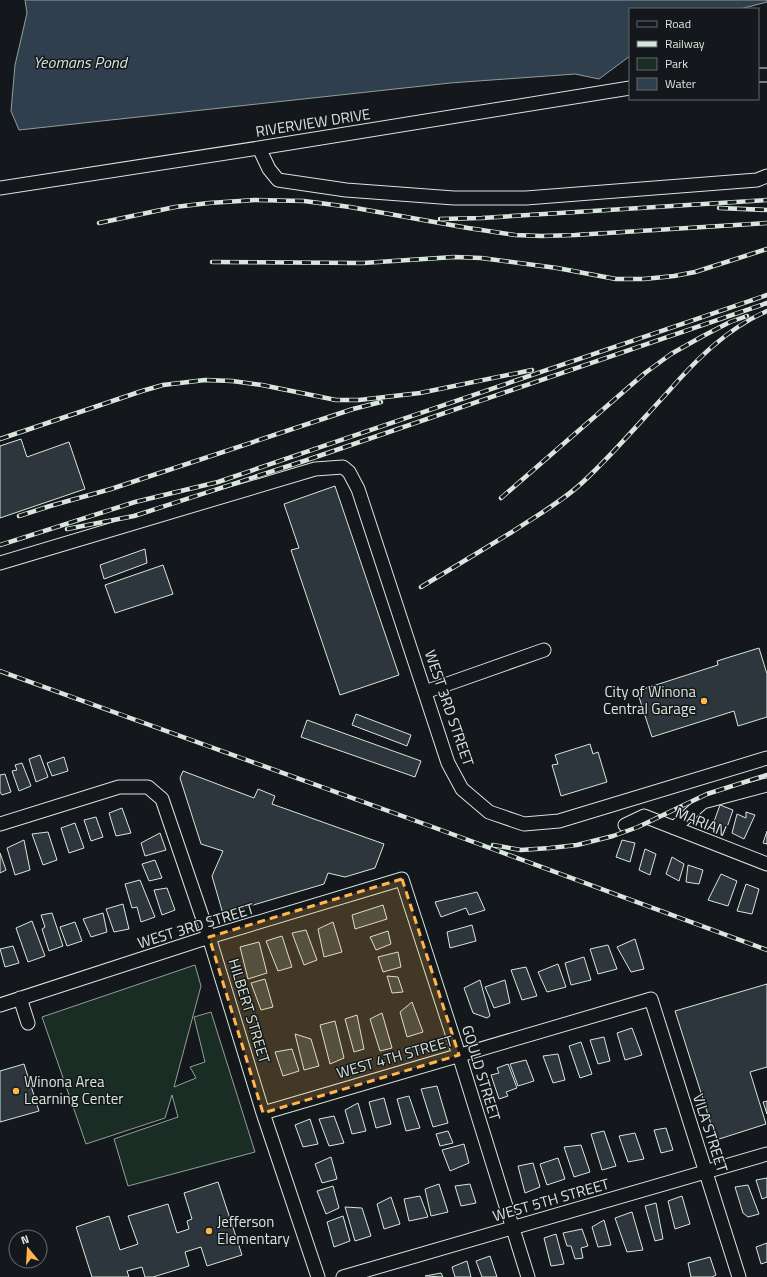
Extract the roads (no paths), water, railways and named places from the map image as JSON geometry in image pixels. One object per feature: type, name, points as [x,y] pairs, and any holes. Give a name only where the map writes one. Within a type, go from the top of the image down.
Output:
[{"type":"street","name":"RIVERVIEW DRIVE","points":[[0,188],[629,88]]},
{"type":"street","points":[[259,148],[270,169],[278,180],[346,190],[454,198],[526,198],[757,180],[767,176]]},
{"type":"street","name":"WEST 3RD STREET","points":[[0,563],[315,469],[343,467],[349,472],[358,489],[448,762],[462,789],[489,812],[524,824],[558,821],[767,758]]},
{"type":"street","points":[[425,692],[544,650]]},
{"type":"street","points":[[674,828],[703,802],[767,785]]},
{"type":"street","name":"HILBERT STREET","points":[[0,824],[119,786],[148,787],[162,799],[209,938],[263,1112],[318,1277]]},
{"type":"street","name":"MARIAN","points":[[625,826],[644,816],[767,864]]},
{"type":"street","name":"WEST 3RD STREET","points":[[0,1005],[209,938],[402,879]]},
{"type":"street","name":"GOULD STREET","points":[[402,879],[459,1055],[528,1277]]},
{"type":"street","points":[[20,998],[28,1023]]},
{"type":"street","name":"WEST 4TH STREET","points":[[263,1112],[651,999]]},
{"type":"street","name":"VILA STREET","points":[[651,999],[740,1277]]},
{"type":"street","name":"WEST 5TH STREET","points":[[343,1277],[767,1154]]},
{"type":"water","name":"Yeomans Pond","points":[[25,0],[767,0],[767,2],[744,8],[629,8],[629,57],[599,79],[575,74],[450,83],[19,130],[11,111],[15,65],[27,13]]},
{"type":"railway","points":[[99,223],[175,207],[255,200],[304,201],[350,207],[515,235],[575,235],[767,223]]},
{"type":"railway","points":[[440,219],[482,218],[767,200]]},
{"type":"railway","points":[[719,208],[767,210]]},
{"type":"railway","points":[[212,262],[363,263],[454,257],[481,258],[557,268],[616,279],[644,279],[695,272],[767,249]]},
{"type":"railway","points":[[0,545],[135,502],[218,482],[767,295]]},
{"type":"railway","points":[[67,529],[134,516],[307,460],[767,303]]},
{"type":"railway","points":[[421,587],[512,532],[567,495],[584,481],[605,460],[712,346],[752,318],[767,311]]},
{"type":"railway","points":[[501,498],[645,373],[671,354],[703,336],[730,322],[747,316]]},
{"type":"railway","points":[[0,439],[163,385],[205,380],[232,381],[262,385],[336,400],[359,400],[420,393],[532,370]]},
{"type":"railway","points":[[19,516],[111,489],[353,409],[381,402]]},
{"type":"railway","points":[[0,671],[430,826],[767,950]]},
{"type":"railway","points":[[493,845],[521,850],[550,848],[577,845],[613,836],[638,827],[707,794],[767,775]]},
{"type":"place","name":"City of Winona Central Garage","points":[[704,701]]},
{"type":"place","name":"Winona Area Learning Center","points":[[16,1091]]},
{"type":"place","name":"Jefferson Elementary","points":[[209,1231]]}]
